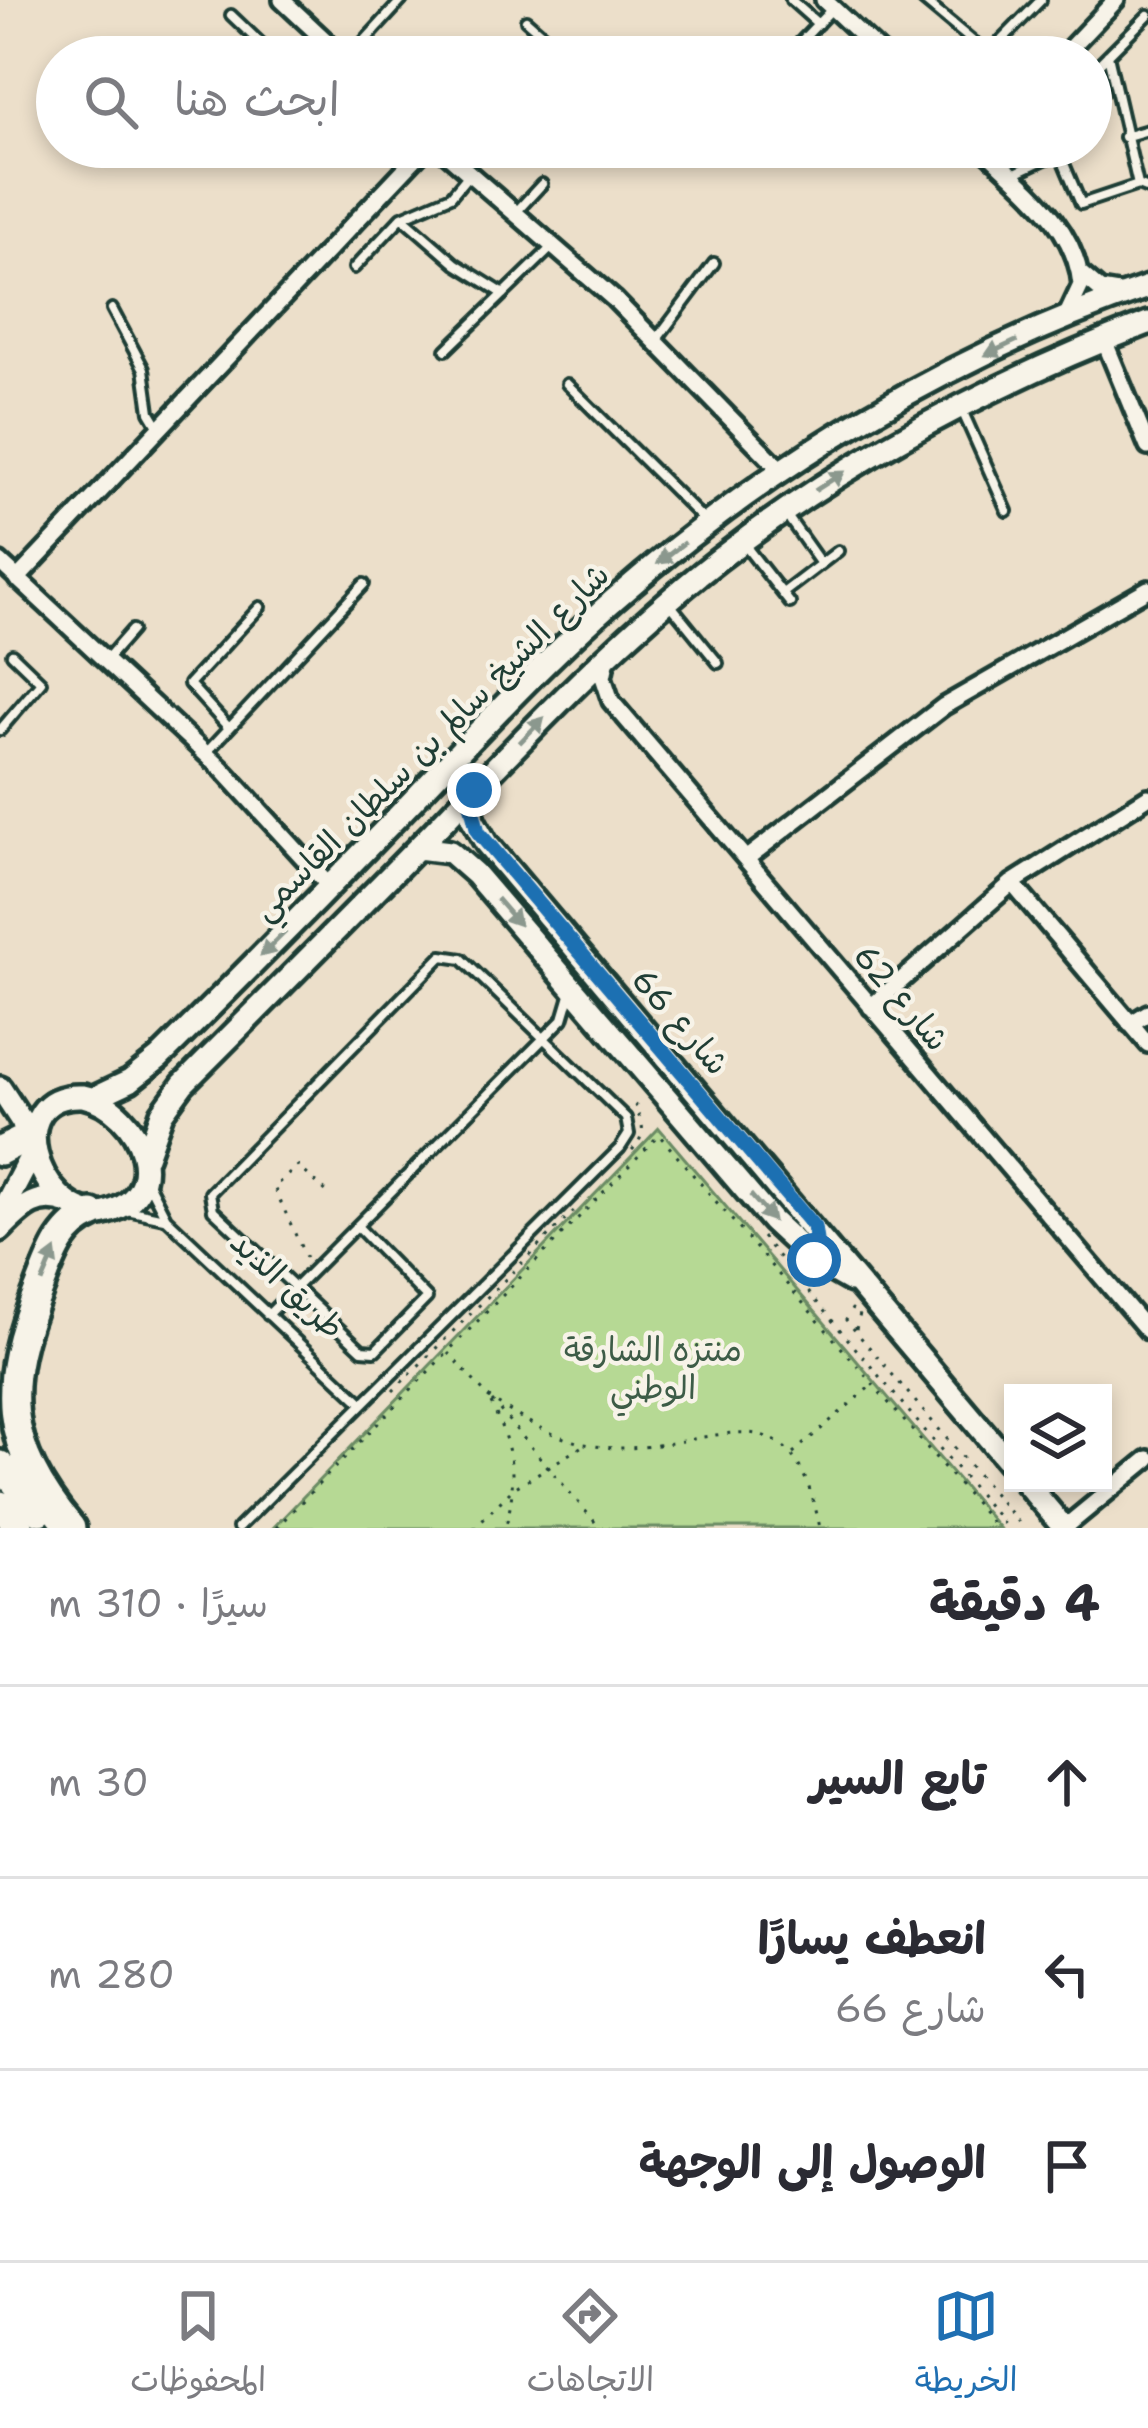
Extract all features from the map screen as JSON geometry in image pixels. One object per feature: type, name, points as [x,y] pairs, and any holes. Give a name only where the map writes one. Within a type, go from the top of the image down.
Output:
[{"type":"highway","points":[[0,1151],[31,1141]]},
{"type":"highway","points":[[71,1528],[34,1478],[20,1445],[11,1376],[23,1327],[59,1241],[93,1209]]},
{"type":"highway","points":[[0,1465],[54,1528]]},
{"type":"highway","points":[[0,1505],[20,1528]]},
{"type":"street","points":[[282,0],[320,36]]},
{"type":"street","points":[[1082,36],[1116,0]]},
{"type":"street","points":[[828,4],[862,36]]},
{"type":"street","points":[[17,579],[406,168]]},
{"type":"street","points":[[465,168],[656,340],[782,471]]},
{"type":"street","points":[[1003,168],[1054,219],[1080,273],[1100,290],[1125,295]]},
{"type":"street","points":[[1065,319],[1079,298],[1080,273]]},
{"type":"street","name":"شارع الشيخ سالم بن سلطان القاسمي","points":[[94,1098],[130,1081],[159,1058],[564,645],[708,524],[782,471],[929,383],[1148,286]]},
{"type":"street","name":"شارع الشيخ سالم بن سلطان القاسمي","points":[[146,1167],[163,1113],[183,1084],[609,653],[668,601],[784,512],[960,406],[1148,323]]},
{"type":"street","points":[[1104,340],[1148,447]]},
{"type":"street","points":[[0,562],[103,663],[206,753],[330,887]]},
{"type":"street","points":[[747,858],[944,706],[1148,589]]},
{"type":"street","points":[[609,653],[603,677],[611,701]]},
{"type":"street","points":[[562,700],[586,693],[611,701]]},
{"type":"street","name":"شارع 62","points":[[611,701],[1148,1331]]},
{"type":"street","name":"شارع 66","points":[[474,790],[471,804],[478,832],[1004,1456]]},
{"type":"street","points":[[871,1007],[1012,883],[1148,797]]},
{"type":"street","name":"شارع 66","points":[[418,848],[450,852],[475,874],[797,1246],[861,1288]]},
{"type":"street","points":[[475,874],[475,862],[484,856],[514,877]]},
{"type":"street","points":[[1012,883],[1148,1044]]},
{"type":"street","points":[[1130,1024],[1148,1013]]},
{"type":"street","points":[[3,1090],[31,1141],[44,1178],[93,1209]]},
{"type":"street","points":[[0,1230],[31,1202],[54,1198],[93,1209],[139,1194],[146,1167],[130,1126],[94,1098],[74,1095],[49,1104],[3,1090]]},
{"type":"street","points":[[0,1215],[49,1104]]},
{"type":"street","points":[[797,1246],[810,1252],[817,1247],[814,1227]]},
{"type":"street","points":[[1034,1492],[1064,1528],[1148,1459]]},
{"type":"lane","points":[[367,36],[403,0]]},
{"type":"lane","points":[[791,0],[818,24]]},
{"type":"lane","points":[[923,0],[967,36]]},
{"type":"lane","points":[[1005,36],[1041,0]]},
{"type":"lane","points":[[806,36],[828,4]]},
{"type":"lane","points":[[231,15],[251,36]]},
{"type":"lane","points":[[1112,51],[1148,15]]},
{"type":"lane","points":[[526,20],[544,36]]},
{"type":"lane","points":[[1066,168],[1081,204],[1143,187],[1124,137],[1112,76]]},
{"type":"lane","points":[[1124,137],[1148,130]]},
{"type":"lane","points":[[1011,176],[1025,168]]},
{"type":"lane","points":[[354,268],[402,217],[447,198],[470,173]]},
{"type":"lane","points":[[516,212],[542,184]]},
{"type":"lane","points":[[402,217],[456,264],[504,294]]},
{"type":"lane","points":[[446,350],[554,245]]},
{"type":"lane","points":[[656,340],[714,263]]},
{"type":"lane","points":[[112,309],[143,369],[151,417],[160,428]]},
{"type":"lane","points":[[567,384],[708,524]]},
{"type":"lane","points":[[960,406],[1007,511]]},
{"type":"lane","points":[[784,512],[821,564]]},
{"type":"lane","points":[[742,542],[790,603]]},
{"type":"lane","points":[[783,593],[838,551]]},
{"type":"lane","points":[[206,753],[364,584]]},
{"type":"lane","points":[[668,601],[718,663]]},
{"type":"lane","points":[[229,728],[188,684],[260,607]]},
{"type":"lane","points":[[103,663],[132,630]]},
{"type":"lane","points":[[0,730],[41,682],[12,654]]},
{"type":"lane","points":[[238,1528],[629,1134],[621,1112],[462,959],[442,956],[218,1179],[210,1193],[213,1210],[294,1289],[362,1350],[381,1348],[425,1303],[426,1293],[357,1226]]},
{"type":"lane","points":[[268,1315],[563,1019],[571,984]]},
{"type":"lane","points":[[563,1019],[598,1016]]},
{"type":"lane","name":"طريق الذيد","points":[[146,1167],[166,1219],[361,1402]]},
{"type":"lane","points":[[93,1209],[166,1219]]},
{"type":"path","points":[[276,1528],[659,1135],[996,1528]]},
{"type":"path","points":[[316,1267],[304,1256],[273,1191],[298,1166],[329,1194]]},
{"type":"path","points":[[749,1222],[1007,1528]]},
{"type":"path","points":[[856,1329],[1023,1528]]},
{"type":"path","points":[[431,1334],[600,1528]]},
{"type":"path","points":[[791,1454],[874,1384]]},
{"type":"path","points":[[488,1396],[535,1426],[585,1444],[634,1447],[738,1431],[767,1438],[791,1454],[808,1480],[820,1528]]},
{"type":"path","points":[[488,1396],[508,1439],[514,1488],[505,1528]]},
{"type":"path","points":[[474,1528],[514,1488],[585,1444]]},
{"type":"green space","name":"منتزه الشارقة الوطني","points":[[659,1128],[999,1528],[273,1528]]},
{"type":"route","points":[[474,790],[472,818],[478,832],[814,1227],[817,1247],[810,1252],[797,1246],[814,1260]]}]
